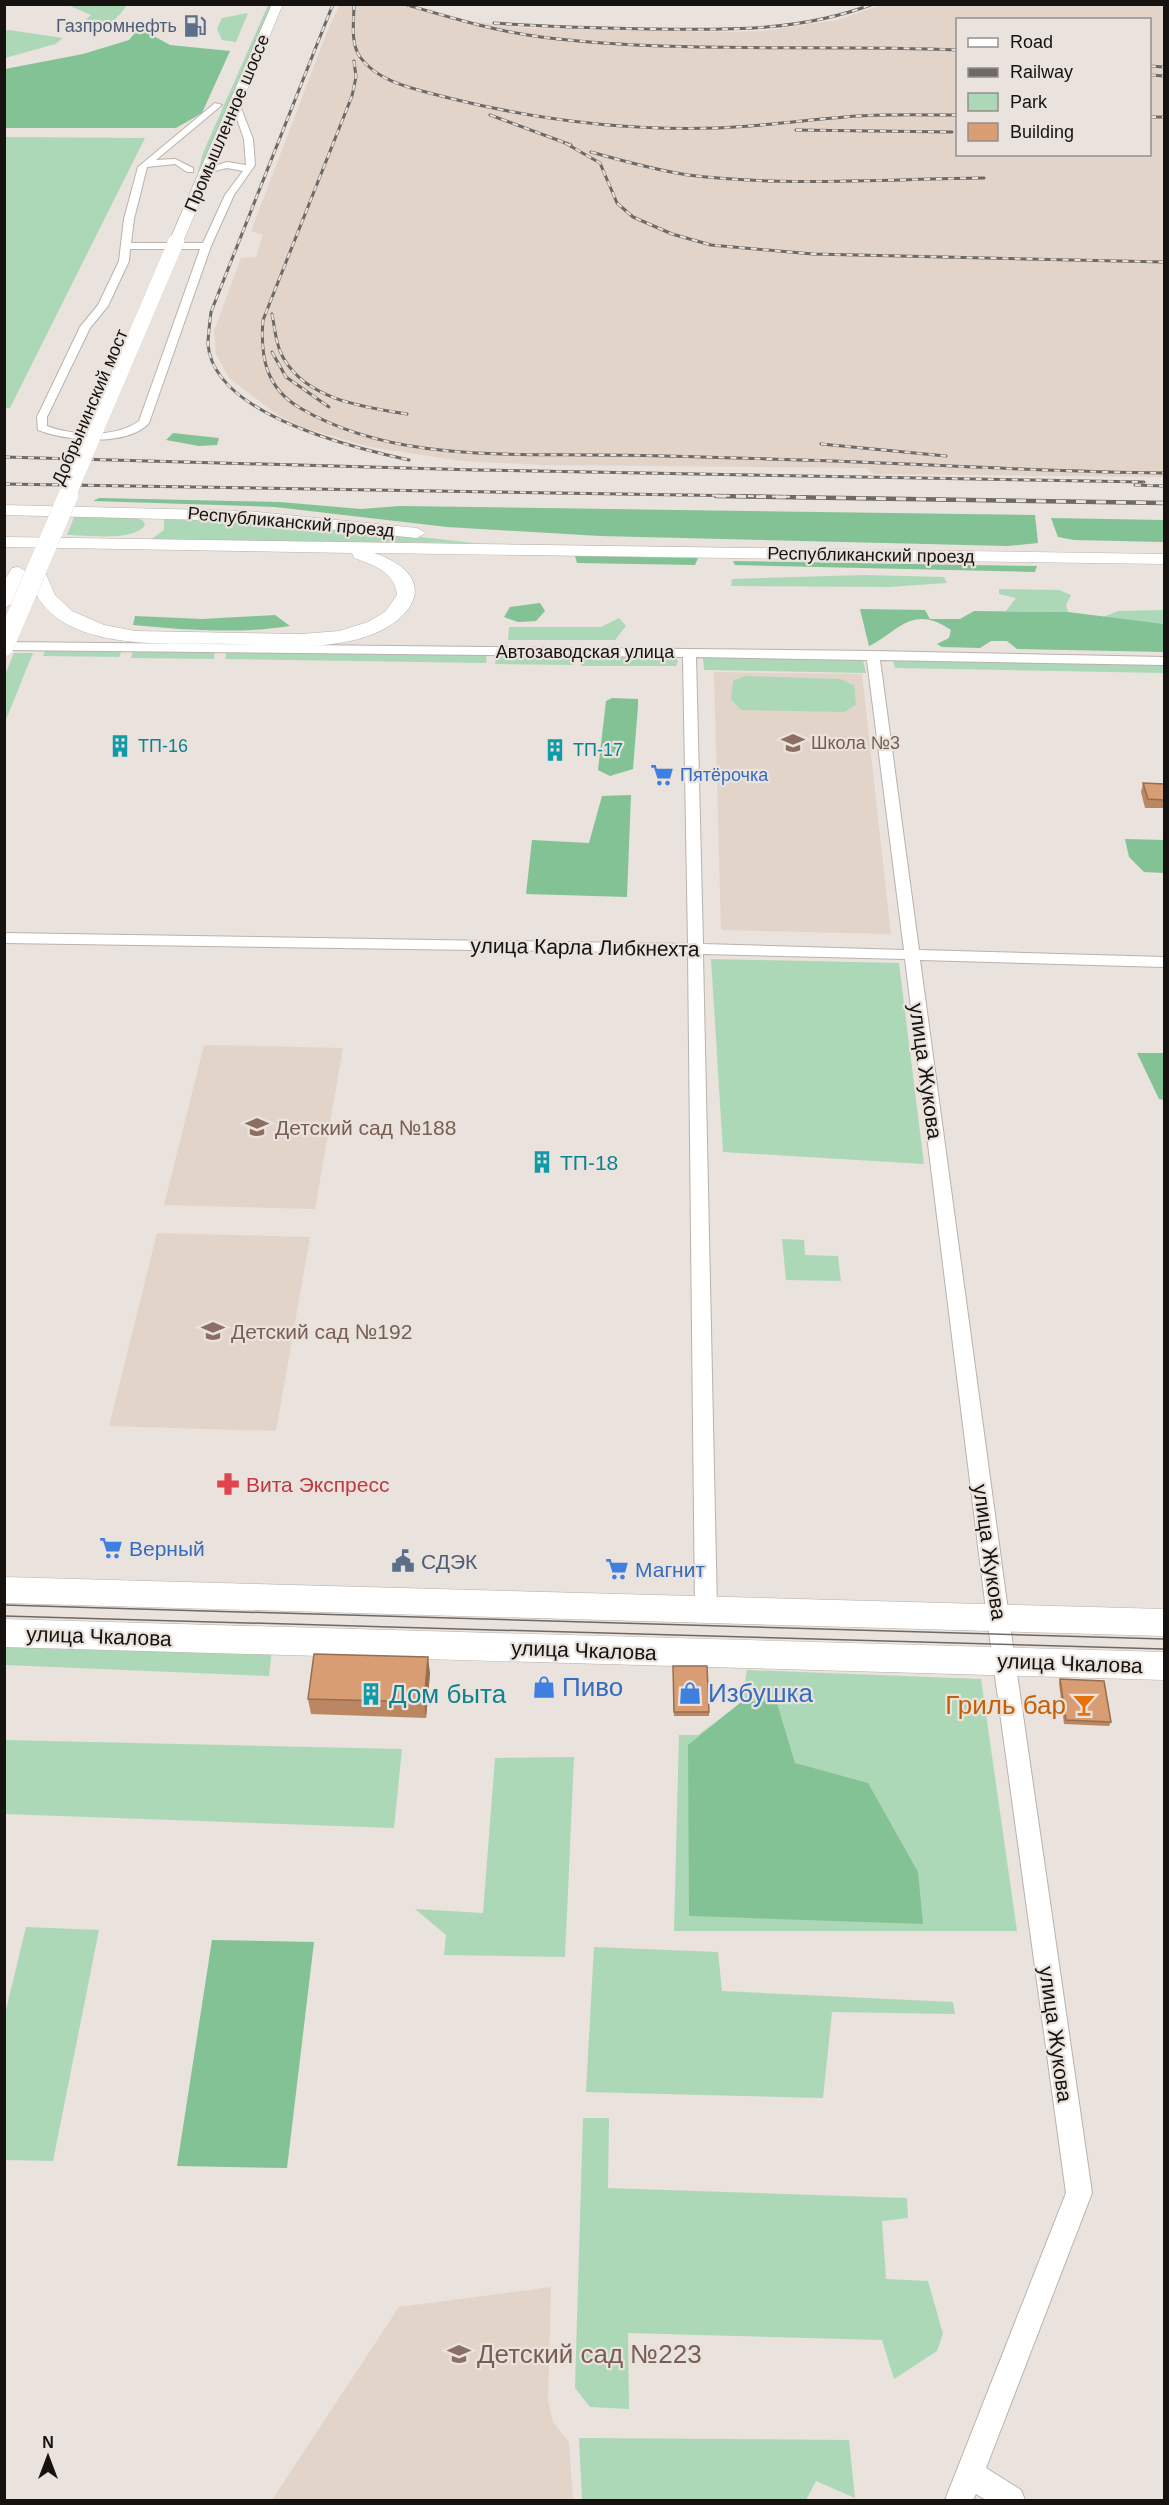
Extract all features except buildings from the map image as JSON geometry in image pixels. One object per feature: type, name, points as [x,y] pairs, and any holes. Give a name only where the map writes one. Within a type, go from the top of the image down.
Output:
[{"type":"main road","name":"Промышленное шоссе","points":[[168,242],[206,170],[278,4]]},
{"type":"main road","name":"Промышленное шоссе","points":[[205,135],[225,89]]},
{"type":"main road","name":"Промышленное шоссе","points":[[168,242],[182,191],[197,154]]},
{"type":"main road","name":"Добрынинский мост","points":[[28,571],[168,242]]},
{"type":"main road","name":"Республиканский проезд","points":[[4,510],[123,512],[282,519],[577,550]]},
{"type":"main road","points":[[121,544],[147,536],[156,524],[152,518],[123,512]]},
{"type":"main road","name":"Республиканский проезд","points":[[4,542],[1164,559]]},
{"type":"main road","points":[[28,571],[43,594],[63,614],[105,631],[166,637],[304,639],[337,637],[375,626],[395,613],[406,597],[406,585],[401,575],[390,565],[355,553],[314,547]]},
{"type":"main road","points":[[4,587],[28,571]]},
{"type":"main road","points":[[4,603],[28,571]]},
{"type":"main road","points":[[4,646],[28,571]]},
{"type":"main road","name":"улица Чкалова","points":[[4,1590],[1164,1623]]},
{"type":"main road","name":"улица Чкалова","points":[[4,1633],[1164,1666]]},
{"type":"street","points":[[218,105],[141,167],[129,219],[124,261],[103,306],[85,327],[42,417],[42,428],[49,432],[100,434],[124,432],[141,426],[147,418],[206,246],[212,239],[229,196],[248,172],[251,163],[249,140],[236,105]]},
{"type":"street","points":[[141,167],[171,161],[187,166],[190,170]]},
{"type":"street","points":[[206,170],[227,165],[246,168],[248,172]]},
{"type":"street","points":[[127,246],[206,246]]},
{"type":"street","name":"Автозаводская улица","points":[[4,646],[688,652],[1164,661]]},
{"type":"street","points":[[688,652],[691,666],[706,1610]]},
{"type":"street","name":"улица Жукова","points":[[873,655],[998,1618],[1079,2193],[959,2500]]},
{"type":"street","name":"улица Карла Либкнехта","points":[[4,938],[910,953],[1164,962]]},
{"type":"street","points":[[970,2474],[1011,2500]]},
{"type":"shaded area","points":[[340,5],[411,5],[470,21],[524,28],[734,32],[764,31],[837,20],[881,5],[1164,5],[1164,477],[874,474],[867,468],[542,465],[461,461],[370,447],[301,427],[278,415],[229,378],[216,354],[214,331],[241,258],[256,257],[263,235],[251,231],[329,27]]},
{"type":"shaded area","name":"Школа №3","points":[[714,672],[862,674],[891,934],[721,930]]},
{"type":"shaded area","name":"Детский сад №188","points":[[204,1045],[343,1048],[315,1209],[164,1205]]},
{"type":"shaded area","name":"Детский сад №192","points":[[157,1233],[310,1237],[276,1431],[109,1426]]},
{"type":"shaded area","name":"Детский сад №223","points":[[551,2287],[548,2401],[553,2422],[569,2442],[573,2500],[272,2500],[399,2307]]},
{"type":"green space","points":[[68,5],[127,5],[113,21],[97,25],[81,24],[91,15]]},
{"type":"green space","points":[[268,5],[273,5],[209,153],[198,172],[203,153]]},
{"type":"green space","points":[[248,13],[236,42],[222,40],[217,29],[222,18]]},
{"type":"green space","points":[[139,28],[170,45],[230,51],[202,113],[176,128],[5,128],[5,69],[83,54],[129,40]]},
{"type":"green space","points":[[5,31],[63,38],[55,44],[5,58]]},
{"type":"green space","points":[[5,137],[145,138],[10,408],[4,408]]},
{"type":"green space","points":[[173,433],[219,438],[217,445],[199,446],[166,440]]},
{"type":"green space","points":[[99,498],[280,502],[361,509],[399,506],[1035,515],[1038,543],[1007,546],[600,536],[447,527],[275,507],[93,501]]},
{"type":"green space","points":[[75,515],[136,517],[145,525],[131,534],[120,536],[67,535]]},
{"type":"green space","points":[[1051,518],[1164,520],[1164,542],[1074,540],[1058,537]]},
{"type":"green space","points":[[164,519],[278,521],[474,543],[150,540],[164,530]]},
{"type":"green space","points":[[575,556],[698,558],[695,565],[577,563]]},
{"type":"green space","points":[[733,561],[1037,566],[1035,572],[735,565]]},
{"type":"green space","points":[[864,575],[944,577],[947,583],[889,587],[731,586],[732,579]]},
{"type":"green space","points":[[999,589],[1059,590],[1071,595],[1066,605],[1068,612],[1006,611],[1016,598],[999,594]]},
{"type":"green space","points":[[540,603],[545,611],[536,621],[518,622],[504,617],[510,607]]},
{"type":"green space","points":[[860,609],[925,610],[930,619],[960,619],[974,611],[1068,612],[1164,624],[1164,652],[1017,649],[1007,641],[991,641],[980,648],[942,647],[937,644],[949,638],[951,630],[926,619],[906,623],[869,646]]},
{"type":"green space","points":[[1164,610],[1164,624],[1103,617],[1118,611]]},
{"type":"green space","points":[[275,615],[290,626],[232,631],[133,625],[135,616],[202,619]]},
{"type":"green space","points":[[619,618],[626,626],[615,640],[508,640],[509,627],[601,627]]},
{"type":"green space","points":[[46,649],[122,650],[119,657],[43,656]]},
{"type":"green space","points":[[133,650],[215,650],[214,659],[131,658]]},
{"type":"green space","points":[[227,650],[487,653],[486,663],[225,659]]},
{"type":"green space","points":[[14,653],[33,653],[5,722],[5,675]]},
{"type":"green space","points":[[496,653],[574,654],[573,665],[495,664]]},
{"type":"green space","points":[[581,654],[674,655],[678,661],[676,666],[581,666]]},
{"type":"green space","points":[[703,657],[863,660],[866,673],[704,670]]},
{"type":"green space","points":[[893,660],[1164,665],[1164,673],[895,668]]},
{"type":"green space","points":[[745,676],[840,679],[854,685],[856,705],[844,712],[741,710],[731,699],[733,681]]},
{"type":"green space","points":[[612,698],[638,699],[638,706],[633,769],[610,776],[598,770],[606,701]]},
{"type":"green space","points":[[631,795],[627,897],[526,894],[532,840],[589,843],[602,796]]},
{"type":"green space","points":[[1125,839],[1164,840],[1164,873],[1144,872],[1129,857]]},
{"type":"green space","points":[[711,959],[899,963],[924,1164],[723,1152]]},
{"type":"green space","points":[[1137,1053],[1164,1053],[1164,1100],[1159,1099]]},
{"type":"green space","points":[[782,1239],[804,1240],[805,1255],[838,1256],[841,1281],[786,1280]]},
{"type":"green space","points":[[5,1639],[272,1648],[269,1676],[5,1665]]},
{"type":"green space","points":[[747,1670],[981,1679],[1017,1931],[674,1931],[679,1735],[698,1735],[742,1702]]},
{"type":"green space","points":[[776,1700],[795,1763],[868,1783],[918,1872],[923,1924],[689,1916],[688,1745],[740,1703]]},
{"type":"green space","points":[[5,1740],[402,1749],[394,1828],[5,1814]]},
{"type":"green space","points":[[574,1757],[565,1957],[444,1955],[446,1935],[415,1909],[483,1913],[495,1758]]},
{"type":"green space","points":[[26,1927],[99,1930],[53,2161],[5,2160],[5,2014]]},
{"type":"green space","points":[[212,1940],[314,1942],[287,2168],[177,2166]]},
{"type":"green space","points":[[594,1947],[718,1952],[722,1991],[953,2002],[955,2014],[832,2012],[823,2098],[586,2092]]},
{"type":"green space","points":[[583,2118],[609,2118],[608,2188],[907,2198],[908,2218],[882,2221],[886,2279],[928,2281],[943,2334],[937,2351],[894,2379],[882,2340],[628,2333],[629,2409],[590,2407],[575,2388]]},
{"type":"green space","points":[[579,2438],[849,2440],[855,2498],[816,2481],[806,2500],[582,2500]]},
{"type":"tram line","points":[[4,1605],[1164,1639]]},
{"type":"tram line","points":[[4,1616],[1164,1649]]},
{"type":"railway","points":[[333,4],[211,312],[208,344],[216,369],[234,390],[259,409],[323,437],[409,460]]},
{"type":"railway","points":[[354,4],[353,31],[357,51],[368,66],[378,74],[413,89],[482,106],[549,118],[650,128],[736,127],[870,115],[956,115]]},
{"type":"railway","points":[[404,4],[506,31],[593,42],[697,47],[956,50]]},
{"type":"railway","points":[[494,23],[610,28],[734,29],[818,20],[873,4]]},
{"type":"railway","points":[[354,61],[356,77],[352,96],[263,320],[264,359],[268,370],[279,391],[300,408],[334,425],[369,437],[405,445],[479,453],[636,455],[1164,473]]},
{"type":"railway","points":[[1151,66],[1164,67]]},
{"type":"railway","points":[[1151,75],[1164,76]]},
{"type":"railway","points":[[490,115],[571,145]]},
{"type":"railway","points":[[1151,117],[1164,117]]},
{"type":"railway","points":[[796,130],[952,132]]},
{"type":"railway","points":[[565,143],[600,163],[617,203],[633,217],[672,234],[711,245],[813,254],[1164,262]]},
{"type":"railway","points":[[591,152],[663,171],[725,179],[836,181],[984,178]]},
{"type":"railway","points":[[272,314],[281,354],[294,373],[307,384],[338,399],[407,414]]},
{"type":"railway","points":[[272,352],[286,377],[329,407]]},
{"type":"railway","points":[[821,444],[946,456]]},
{"type":"railway","points":[[4,457],[477,470],[1144,482]]},
{"type":"railway","points":[[4,484],[807,497]]},
{"type":"railway","points":[[1135,485],[1164,486]]},
{"type":"railway","points":[[716,496],[1164,503]]},
{"type":"place","name":"Газпромнефть","points":[[195,26]]},
{"type":"place","name":"Школа №3","points":[[793,743]]},
{"type":"place","name":"ТП-16","points":[[120,746]]},
{"type":"place","name":"ТП-17","points":[[555,750]]},
{"type":"place","name":"Пятёрочка","points":[[662,775]]},
{"type":"place","name":"Детский сад №188","points":[[257,1127]]},
{"type":"place","name":"ТП-18","points":[[542,1162]]},
{"type":"place","name":"Детский сад №192","points":[[213,1331]]},
{"type":"place","name":"Вита Экспресс","points":[[228,1484]]},
{"type":"place","name":"Верный","points":[[111,1548]]},
{"type":"place","name":"СДЭК","points":[[403,1561]]},
{"type":"place","name":"Магнит","points":[[617,1569]]},
{"type":"place","name":"Пиво","points":[[544,1687]]},
{"type":"place","name":"Избушка","points":[[690,1693]]},
{"type":"place","name":"Дом быта","points":[[371,1694]]},
{"type":"place","name":"Гриль бар","points":[[1084,1705]]},
{"type":"place","name":"Детский сад №223","points":[[459,2354]]}]
